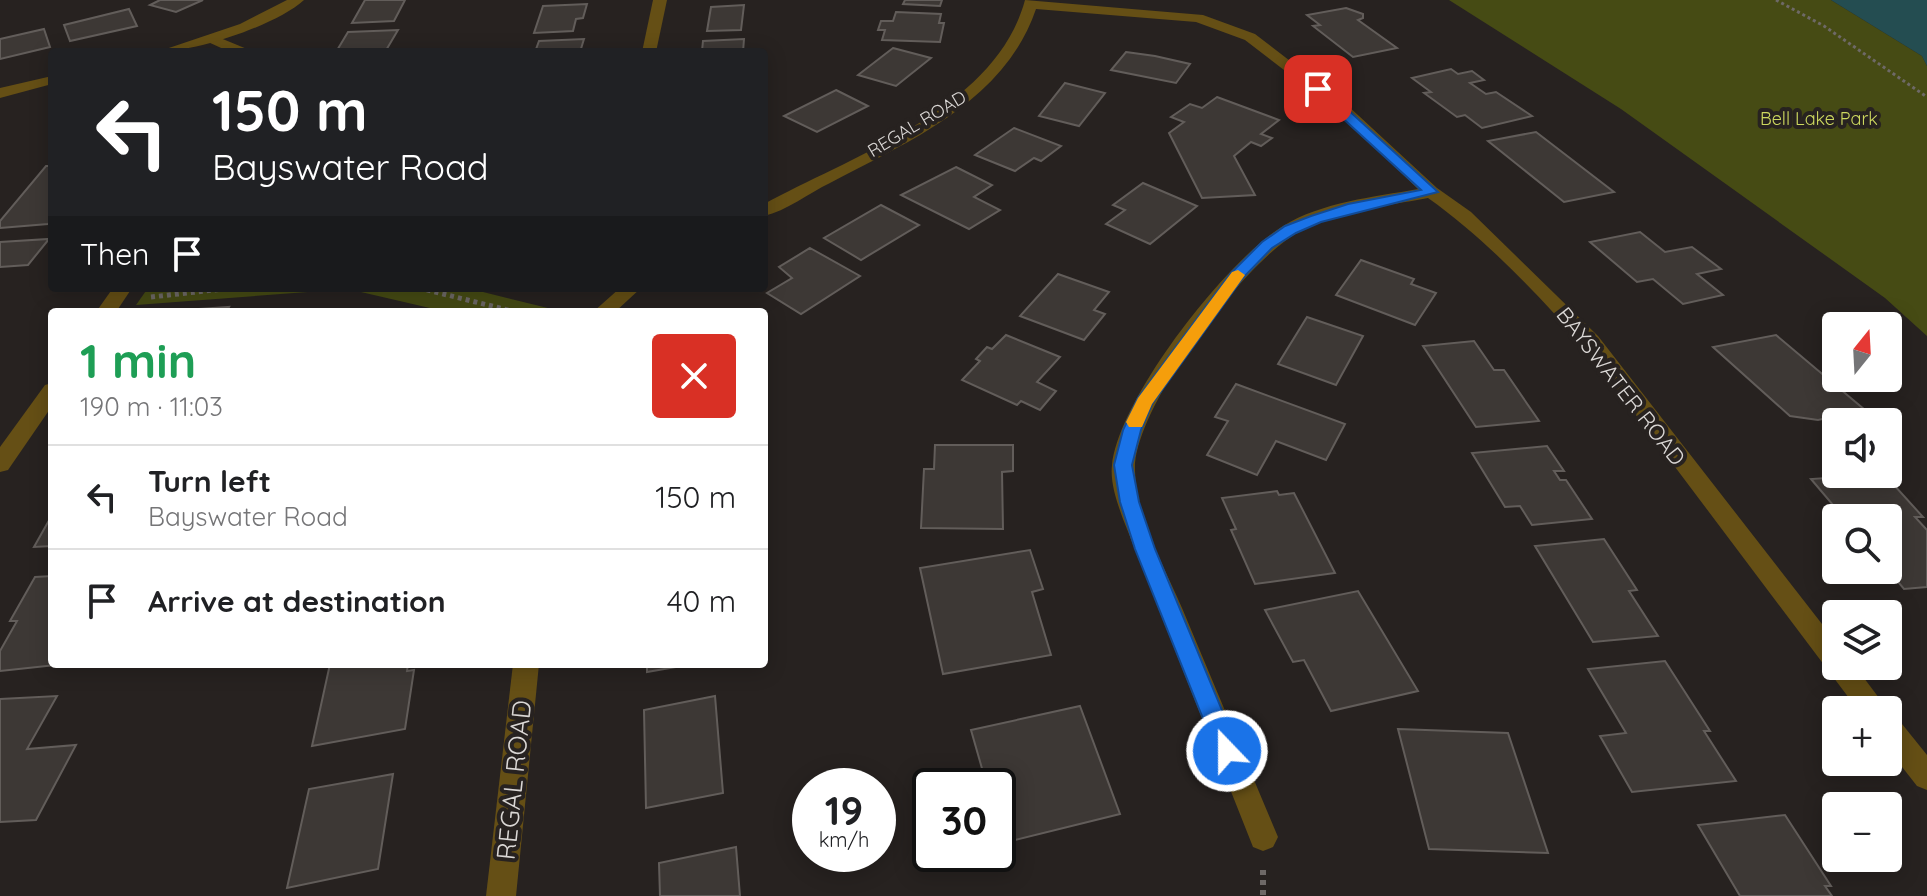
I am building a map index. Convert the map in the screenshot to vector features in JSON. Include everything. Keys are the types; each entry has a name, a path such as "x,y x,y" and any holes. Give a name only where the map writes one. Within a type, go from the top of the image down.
{"street":[{"path":"179,48 213,39 267,17 297,0"},
{"path":"650,48 660,0"},
{"name":"BAYSWATER ROAD","path":"1032,2 1198,18 1250,37 1341,107 1431,192 1465,216 1591,341 1822,643"},
{"name":"REGAL ROAD","path":"768,209 959,102 993,73 1010,49 1032,2"},
{"path":"213,39 233,48"},
{"path":"0,93 48,81"},
{"path":"1263,837 1145,549 1129,502 1123,465 1132,430 1144,402 1206,316 1237,276 1267,245 1291,229 1316,219 1348,209 1431,192"},
{"path":"608,308 627,292"},
{"path":"0,464 48,396"},
{"name":"REGAL ROAD","path":"501,896 526,668"},
{"name":"BAYSWATER ROAD","path":"1851,680 1863,696"},
{"path":"1902,746 1927,777"}],"path":[{"path":"1776,0 1824,26 1927,97"},
{"path":"114,300 193,292"},
{"path":"435,292 500,308"}],"green space":[{"name":"Bell Lake Park","path":"1449,0 1831,0 1922,56 1927,66 1927,336 1885,298 1621,109"},
{"path":"145,292 308,292 136,305"},
{"path":"361,292 483,292 548,308 430,308"}],"water":[{"path":"1831,0 1927,0 1927,66 1922,56"}],"building":[{"path":"160,0 203,0 176,12 150,5"},
{"path":"365,0 405,0 394,21 352,23"},
{"path":"905,0 942,0 940,6 903,4"},
{"path":"587,4 583,18 576,19 573,31 534,33 543,6"},
{"path":"744,5 741,30 707,31 711,7"},
{"path":"1346,8 1363,14 1363,18 1358,20 1397,48 1353,57 1313,26 1320,25 1307,15"},
{"path":"129,9 137,26 70,41 64,25"},
{"path":"896,12 941,14 939,23 944,23 940,42 882,40 885,30 878,30 881,21 893,21"},
{"path":"44,29 50,47 0,59 0,39"},
{"path":"398,30 387,48 338,48 348,32"},
{"path":"584,39 581,48 536,48 539,41"},
{"path":"744,39 743,48 702,48 703,41"},
{"path":"893,48 931,58 896,86 858,75"},
{"path":"1126,52 1190,64 1176,83 1111,70"},
{"path":"1451,69 1458,74 1472,71 1484,80 1470,83 1486,94 1496,92 1532,116 1482,128 1465,115 1457,117 1424,93 1431,92 1412,78"},
{"path":"1065,83 1105,93 1079,126 1039,116"},
{"path":"836,90 868,106 817,132 784,116"},
{"path":"1217,97 1279,120 1261,134 1272,138 1261,146 1251,142 1234,156 1255,195 1202,198 1169,133 1184,122 1171,117 1190,104 1202,108"},
{"path":"1014,128 1061,146 1041,161 1034,158 1015,171 975,155"},
{"path":"1536,132 1614,192 1564,202 1488,141"},
{"path":"48,166 48,224 0,228 0,221"},
{"path":"956,167 992,185 974,197 1000,210 969,229 901,195"},
{"path":"1143,183 1197,206 1150,244 1106,224 1125,210 1113,205"},
{"path":"881,205 919,225 861,260 824,238"},
{"path":"1640,232 1665,252 1692,247 1721,269 1697,274 1723,295 1683,304 1653,279 1637,282 1590,242"},
{"path":"48,239 28,265 0,267 0,242"},
{"path":"810,248 860,276 801,314 767,293 792,278 779,267"},
{"path":"1361,260 1414,279 1411,284 1436,293 1415,325 1336,295"},
{"path":"1058,274 1109,292 1094,310 1105,314 1084,340 1020,316"},
{"path":"1307,317 1363,336 1336,385 1278,364"},
{"path":"1006,335 1060,357 1037,382 1056,391 1040,410 1021,401 1017,405 962,380 980,361 976,359 987,347 992,349"},
{"path":"1776,335 1822,374 1822,392 1844,392 1863,408 1822,408 1822,419 1818,420 1790,416 1713,347"},
{"path":"1474,341 1494,370 1504,370 1539,421 1476,427 1423,346"},
{"path":"1236,384 1345,424 1326,460 1276,441 1257,475 1207,455 1228,421 1215,417"},
{"path":"935,445 1013,445 1013,471 1002,472 1003,529 921,528 924,469 934,469"},
{"path":"1547,446 1564,471 1554,471 1560,480 1566,480 1592,519 1532,525 1520,506 1505,507 1472,453"},
{"path":"1822,478 1822,488 1897,488 1923,517 1915,517 1927,530 1927,587 1904,589 1900,584 1902,504 1832,504 1811,479"},
{"path":"1277,491 1279,495 1294,493 1335,573 1255,584 1231,530 1236,529 1222,498"},
{"path":"48,522 48,546 34,547"},
{"path":"1604,539 1637,590 1629,591 1658,636 1593,642 1535,546"},
{"path":"1030,550 1043,589 1032,592 1051,655 943,674 920,568"},
{"path":"48,576 48,666 0,671 0,651 17,621 10,621 35,577"},
{"path":"1358,591 1418,691 1331,711 1304,660 1293,662 1265,610"},
{"path":"1665,661 1710,731 1704,731 1736,781 1632,792 1600,736 1626,733 1588,669"},
{"path":"329,668 414,670 405,729 312,746"},
{"path":"647,668 670,668 647,672"},
{"path":"57,696 27,749 76,745 36,820 0,822 0,699"},
{"path":"715,696 723,793 646,808 644,710"},
{"path":"1080,706 1120,814 1016,840 1016,768 982,768 971,730"},
{"path":"1398,729 1508,733 1548,853 1429,849"},
{"path":"393,774 378,869 287,888 309,789"},
{"path":"1785,815 1831,886 1825,886 1832,896 1740,896 1698,825"},
{"path":"736,847 740,896 660,896 659,863"}],"slow traffic":[{"path":"1135,422 1144,402 1238,275"}],"route":[{"path":"1227,751 1145,549 1129,502 1123,465 1132,430 1144,402 1237,276 1267,245 1291,229 1316,219 1348,209 1431,192 1318,89"}]}
